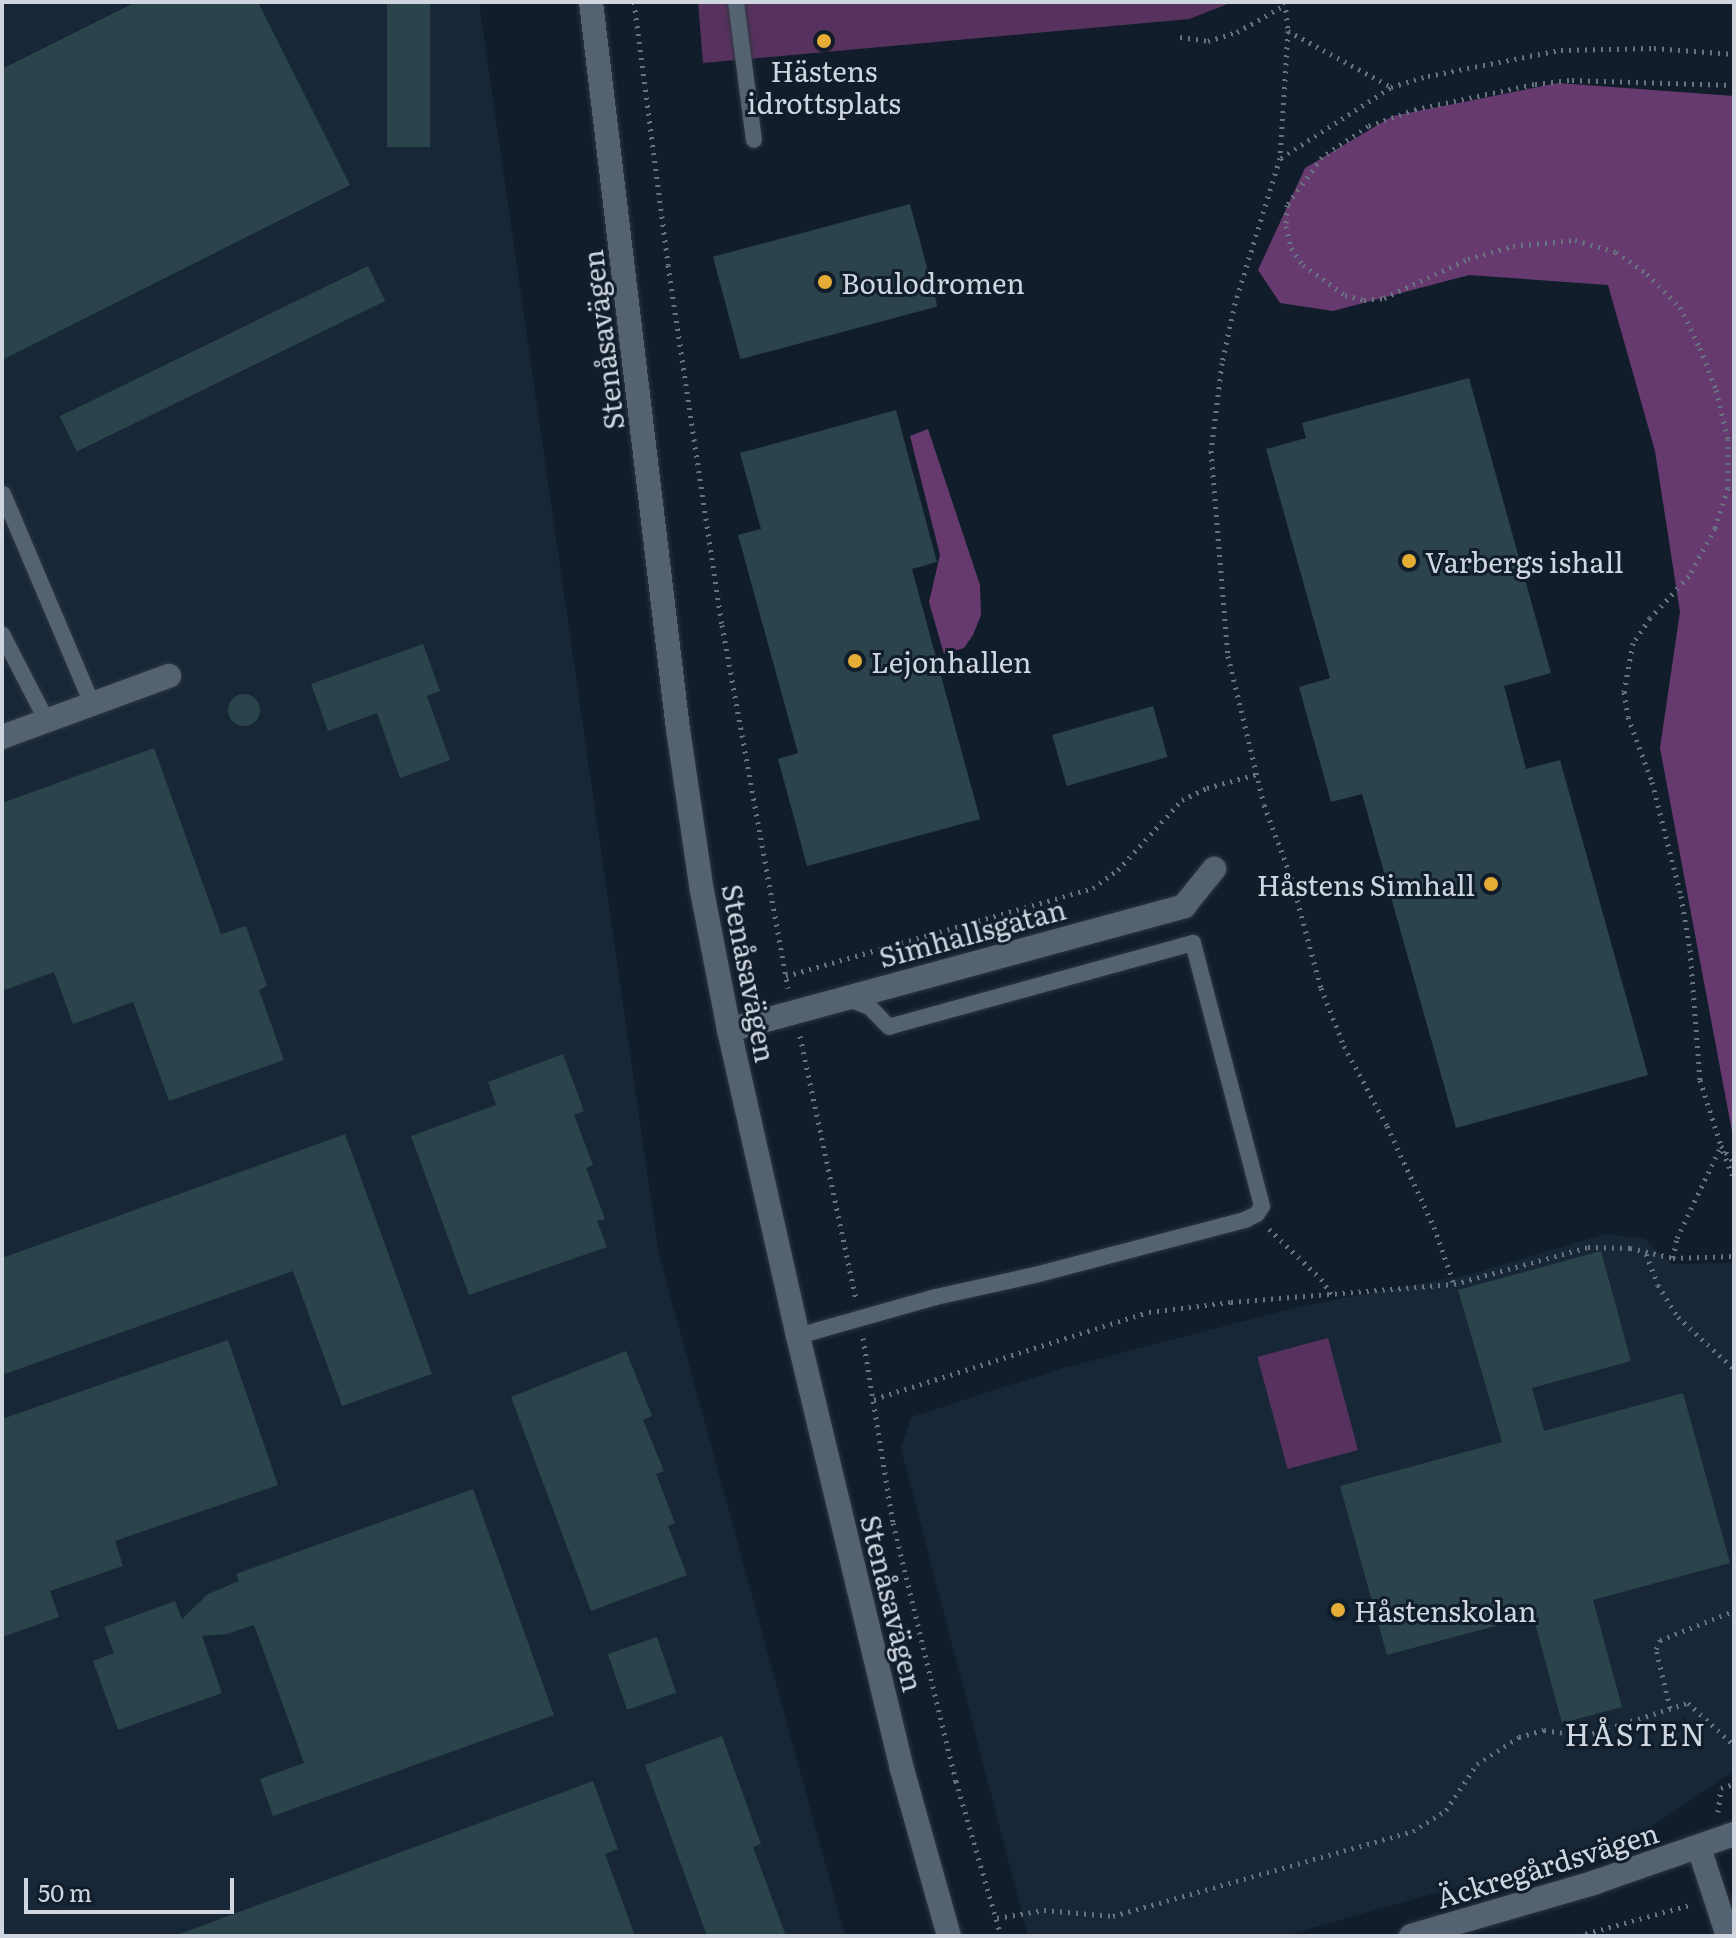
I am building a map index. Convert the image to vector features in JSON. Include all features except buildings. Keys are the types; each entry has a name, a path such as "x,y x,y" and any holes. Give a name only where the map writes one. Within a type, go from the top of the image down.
{"street":[{"name":"Stenåsavägen","path":"591,2 678,729 702,891 729,1030 798,1336 902,1769 949,1936"},
{"path":"2,737 169,676"},
{"name":"Simhallsgatan","path":"729,1030 1184,906 1214,869"},
{"name":"Äckregårdsvägen","path":"1411,1936 1593,1883 1734,1834"},
{"name":"Äckregårdsvägen","path":"1699,1848 1728,1936"}],"lane":[{"path":"736,2 754,140"},
{"path":"3,494 92,704"},
{"path":"2,634 47,721"},
{"path":"798,1336 1257,1214 1262,1206 1193,943 889,1027 870,1007 843,997"}],"path":[{"path":"634,2 668,265 722,625 792,1011 860,1319 896,1538 956,1781 1001,1936"},
{"path":"1180,37 1208,41 1237,32 1285,3 1288,31 1280,158 1235,303 1222,363 1211,451 1228,656 1257,774 1291,877 1321,988 1344,1046 1387,1126 1434,1227 1454,1284"},
{"path":"1288,31 1391,87"},
{"path":"1280,158 1391,87 1561,50 1654,48 1734,54"},
{"path":"1734,85 1569,80 1534,84 1416,109 1368,126 1322,157 1287,205 1286,226 1291,248 1303,265 1334,289 1364,300 1384,298 1468,259 1513,246 1575,240 1616,252 1647,274 1680,307 1700,348 1716,390 1728,439 1728,488 1715,528 1689,576 1650,618 1633,643 1624,692 1628,717 1652,782 1681,896 1690,950 1700,1080 1734,1180"},
{"path":"786,976 1093,888 1118,870 1182,800 1207,788 1257,774"},
{"path":"1721,1146 1734,1162"},
{"path":"1673,1258 1677,1238 1721,1146"},
{"path":"1257,1214 1272,1235 1321,1279 1331,1294"},
{"path":"874,1399 1149,1312 1454,1284 1588,1247 1630,1248 1673,1258 1734,1256"},
{"path":"1646,1254 1658,1285 1678,1317 1734,1369"},
{"path":"1670,1708 1656,1649 1660,1640 1734,1611"},
{"path":"997,1918 1044,1910 1113,1916 1413,1831 1446,1810 1477,1764 1519,1737 1544,1730 1585,1736 1688,1703 1734,1745"},
{"path":"1718,1812 1721,1788 1734,1784"},
{"path":"1578,1936 1716,1897"}],"shaded area":[{"path":"2,2 479,2 659,1255 845,1936 2,1936"},
{"name":"Hästens idrottsplats","path":"698,2 1233,2 1189,19 703,63"},
{"path":"1558,83 1734,96 1734,1142 1660,748 1680,612 1655,451 1608,285 1469,275 1333,311 1280,303 1258,270 1305,168 1393,116"},
{"path":"928,429 980,585 981,615 973,635 964,648 944,654 929,602 940,555 910,436"},
{"name":"Håstenskolan","path":"1605,1234 1645,1239 1671,1264 1734,1263 1734,1771 1636,1837 1283,1936 1028,1936 901,1448 911,1417 1063,1368 1306,1305 1472,1274"},
{"path":"1328,1338 1358,1450 1288,1469 1257,1357"}],"place":[{"name":"Hästens idrottsplats","path":"824,41"},
{"name":"Boulodromen","path":"825,282"},
{"name":"Varbergs ishall","path":"1409,561"},
{"name":"Lejonhallen","path":"855,661"},
{"name":"Håstens Simhall","path":"1491,884"},
{"name":"Håstenskolan","path":"1338,1610"}],"district":[{"name":"HÅSTEN","path":"1636,1733"}]}
